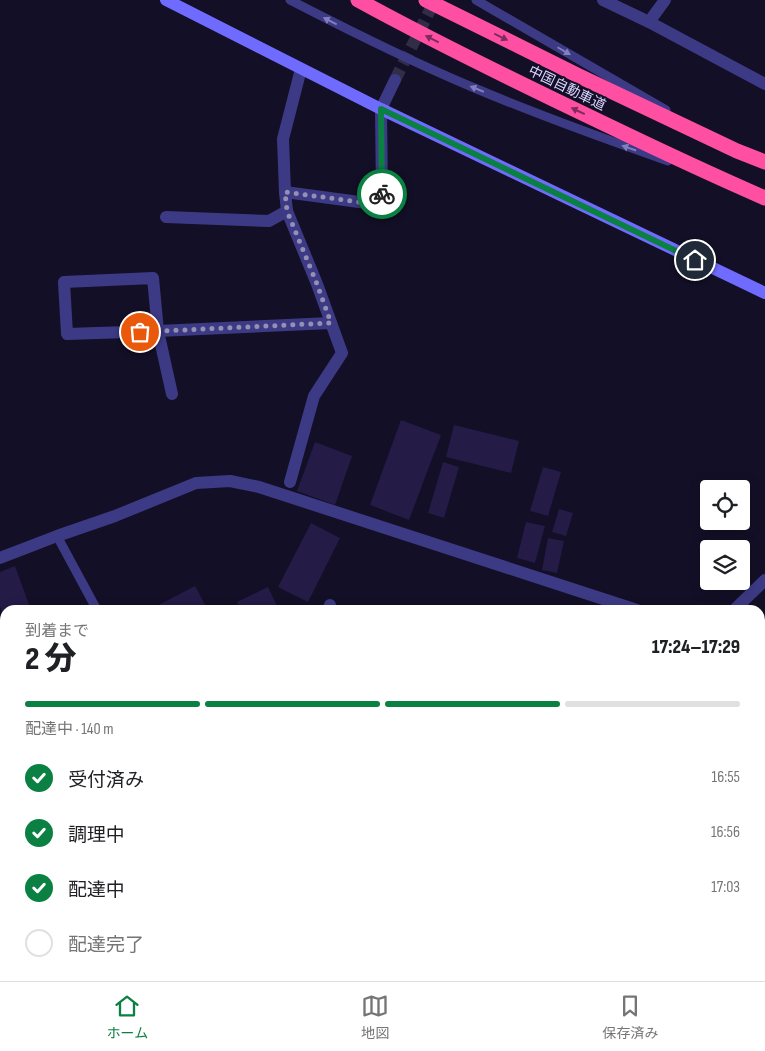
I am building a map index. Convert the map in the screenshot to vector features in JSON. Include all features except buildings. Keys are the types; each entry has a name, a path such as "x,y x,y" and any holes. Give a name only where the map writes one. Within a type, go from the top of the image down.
{"highway":[{"name":"中国自動車道","path":"358,0 542,94 765,198"},
{"name":"中国自動車道","path":"426,0 571,72 737,151 765,162"}],"street":[{"path":"166,0 381,109 765,294"},
{"path":"603,0 649,22 765,84"},
{"path":"649,22 665,0"},
{"path":"290,482 314,396 342,353 317,284 287,211 284,139 301,69"},
{"path":"285,192 374,204 382,196 381,109 396,80"},
{"path":"166,217 269,222 287,211"},
{"path":"172,394 158,331 153,278 64,282 67,334 158,331 331,323"},
{"path":"0,558 115,516 196,483 230,480 260,487 622,605"},
{"path":"739,605 765,580"}],"lane":[{"path":"290,0 366,39 472,87 591,134 725,181"},
{"path":"476,0 737,151"},
{"path":"57,536 94,605"}],"tunnel":[{"path":"395,80 435,0"}],"way so far":[{"path":"140,332 331,323 287,211 285,192 374,204 382,194"}],"route":[{"path":"382,194 381,109 695,260"}]}
